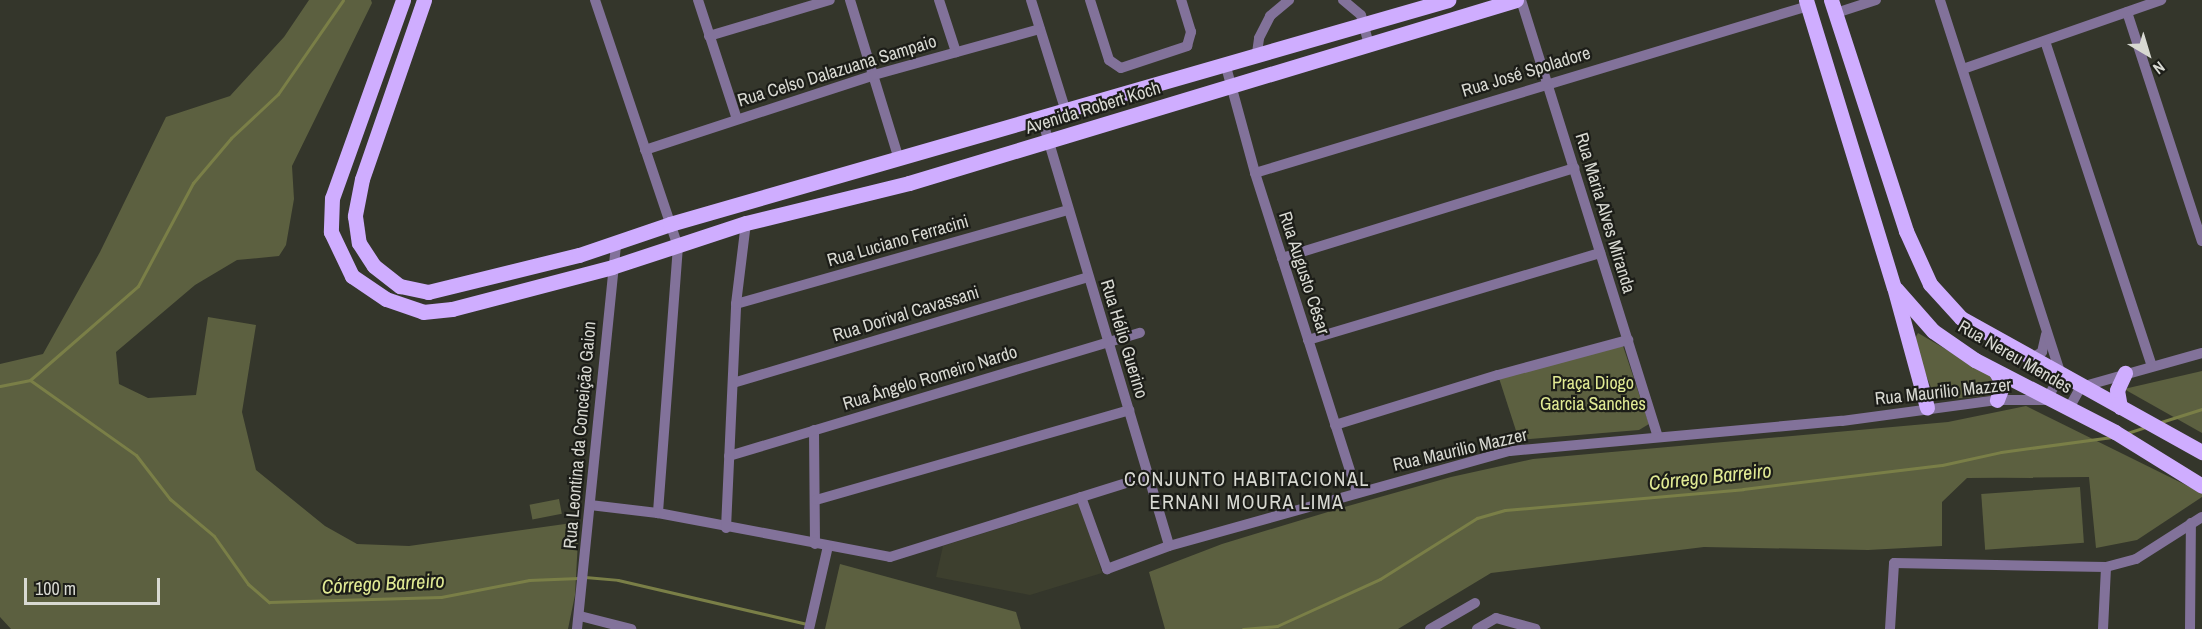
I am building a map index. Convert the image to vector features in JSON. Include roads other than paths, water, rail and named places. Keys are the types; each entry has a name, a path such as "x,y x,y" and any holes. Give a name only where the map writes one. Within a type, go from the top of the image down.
{"main road":[{"name":"Avenida Robert Koch","path":"403,0 332,198 334,243 352,276 386,299 423,312 453,309 612,267 746,223 909,183 1230,87 1489,4 1516,0"},
{"name":"Avenida Robert Koch","path":"424,0 362,179 354,216 359,243 374,266 400,286 428,292 616,243 670,224 1042,119 1364,22 1448,0"},
{"name":"Rua Nereu Mendes","path":"1807,3 1894,287 1933,332 2046,400 2115,432 2202,486"},
{"name":"Rua Nereu Mendes","path":"1833,7 1906,231 1930,284 1961,318 2197,450"},
{"path":"1824,58 1838,82 1851,78 1853,66"},
{"path":"1894,287 1927,408"},
{"path":"1996,372 2003,384 1997,400"},
{"path":"2120,407 2117,390 2125,373"}],"street":[{"path":"595,0 678,246 658,513"},
{"path":"698,0 737,119"},
{"path":"709,36 830,0"},
{"path":"850,0 899,159"},
{"path":"939,0 956,52"},
{"path":"1031,0 1066,112"},
{"path":"1090,0 1109,60 1121,68 1187,46 1191,32 1181,0"},
{"path":"1257,53 1259,38 1274,4 1289,0"},
{"path":"1343,0 1355,8 1364,22 1368,42"},
{"name":"Rua Maria Alves Miranda","path":"1521,0 1657,435"},
{"path":"1833,7 1876,0"},
{"path":"1940,0 2061,375 2046,400"},
{"path":"1963,69 2161,0"},
{"name":"Rua José Spoladore","path":"1255,172 1807,3"},
{"path":"2127,12 2202,241"},
{"name":"Rua Celso Dalazuana Sampaio","path":"645,150 874,75 1040,29"},
{"path":"2045,41 2152,366"},
{"name":"Rua Augusto César","path":"1225,63 1255,172 1357,493"},
{"name":"Rua Hélio Guerino","path":"1042,119 1169,546"},
{"path":"1282,258 1574,168"},
{"name":"Rua Luciano Ferracini","path":"736,304 1068,210"},
{"path":"726,528 736,304 746,223"},
{"name":"Rua Leontina da Conceição Gaion","path":"577,629 583,589 616,243"},
{"path":"1308,340 1600,253"},
{"name":"Rua Dorival Cavassani","path":"733,383 1088,277"},
{"path":"2031,359 2042,352 2046,328"},
{"name":"Rua Ângelo Romeiro Nardo","path":"729,456 1140,333"},
{"path":"1335,424 1628,340"},
{"path":"2068,410 2081,387 2202,353"},
{"name":"Rua Maurilio Mazzer","path":"1081,497 1107,569 1169,546 1510,451 1657,435 1842,421 1997,400 2046,400"},
{"path":"816,500 1129,410"},
{"path":"814,430 816,500 814,544"},
{"path":"590,505 658,513 726,528 891,557 1148,476"},
{"path":"1890,629 1894,563 2106,567 2136,559 2202,517"},
{"path":"2190,629 2191,524"},
{"path":"809,629 828,546"},
{"path":"2103,629 2106,567"},
{"path":"1430,629 1475,603"},
{"path":"580,616 631,629"},
{"path":"1477,629 1496,618 1536,629"}],"waterway":[{"path":"0,386 30,380 138,286 193,183 231,138 278,94 343,0"},
{"name":"Córrego Barreiro","path":"30,380 136,455 170,499 214,536 248,584 269,602 441,597 529,580 579,578"},
{"name":"Córrego Barreiro","path":"2161,422 2202,409"},
{"name":"Córrego Barreiro","path":"2127,433 2146,427"},
{"name":"Córrego Barreiro","path":"1243,629 1277,626 1380,579 1477,518 1505,510 1743,489 1942,465 2001,452 2112,437"},
{"name":"Córrego Barreiro","path":"585,577 618,580 807,624"}],"district":[{"name":"CONJUNTO HABITACIONAL ERNANI MOURA LIMA","path":"1247,490"}],"park label":[{"name":"Praça Diogo Garcia Sanches","path":"1593,394"}]}
